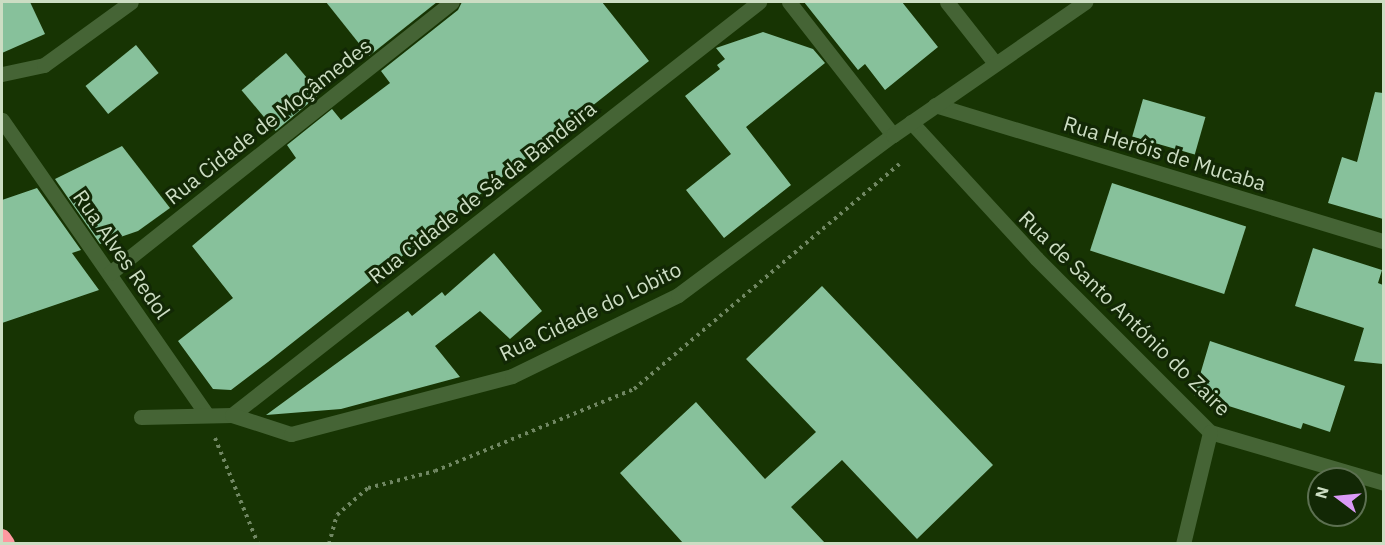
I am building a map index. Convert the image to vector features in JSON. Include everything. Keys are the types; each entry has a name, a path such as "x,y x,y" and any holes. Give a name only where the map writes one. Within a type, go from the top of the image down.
{"highway":[{"path":"2,538 6,543"}],"street":[{"path":"2,74 44,65 130,2"},
{"name":"Rua Cidade de Moçâmedes","path":"110,273 452,2"},
{"name":"Rua Cidade de Sá da Bandeira","path":"231,415 759,2"},
{"path":"789,2 893,135"},
{"path":"947,2 995,63"},
{"name":"Rua Cidade do Lobito","path":"141,417 231,415 291,434 512,376 678,295 911,122 1084,2"},
{"name":"Rua Heróis de Mucaba","path":"935,105 1383,241"},
{"name":"Rua Alves Redol","path":"2,120 206,414"},
{"name":"Rua de Santo António do Zaire","path":"911,122 1036,258 1210,432 1383,483"},
{"path":"1183,543 1210,432"}],"path":[{"path":"329,543 337,515 368,488 445,467 633,389 926,139"},
{"path":"206,414 258,543"}],"building":[{"path":"2,2 30,2 45,34 2,53"},
{"path":"326,2 437,2 369,56"},
{"path":"462,2 602,2 649,61 231,390 213,389 178,341 233,298 192,246 296,158 287,145 332,109 341,120 390,83 381,71 458,10"},
{"path":"804,2 902,2 938,47 885,90 865,64 858,70"},
{"path":"763,32 813,49 825,63 746,127 791,185 724,238 686,190 731,154 685,96 720,69 717,65 725,59 716,48"},
{"path":"136,45 159,73 108,114 85,86"},
{"path":"286,53 320,94 276,131 242,90"},
{"path":"1375,92 1383,93 1383,219 1328,203 1342,157 1357,162"},
{"path":"1143,99 1205,117 1195,154 1132,136"},
{"path":"122,146 170,208 138,231 100,244 55,179"},
{"path":"1112,183 1246,227 1224,294 1090,251"},
{"path":"37,188 81,250 72,253 99,290 2,323 2,200"},
{"path":"1313,248 1382,270 1378,283 1383,285 1383,364 1354,361 1364,328 1295,306"},
{"path":"494,253 542,311 510,339 480,311 435,346 460,377 341,409 266,415 408,311 412,316 442,292 445,296"},
{"path":"822,286 993,465 917,539 842,460 791,507 825,543 683,543 620,473 696,402 765,479 816,432 746,359"},
{"path":"1210,341 1345,386 1330,432 1303,423 1301,429 1194,395"}]}
